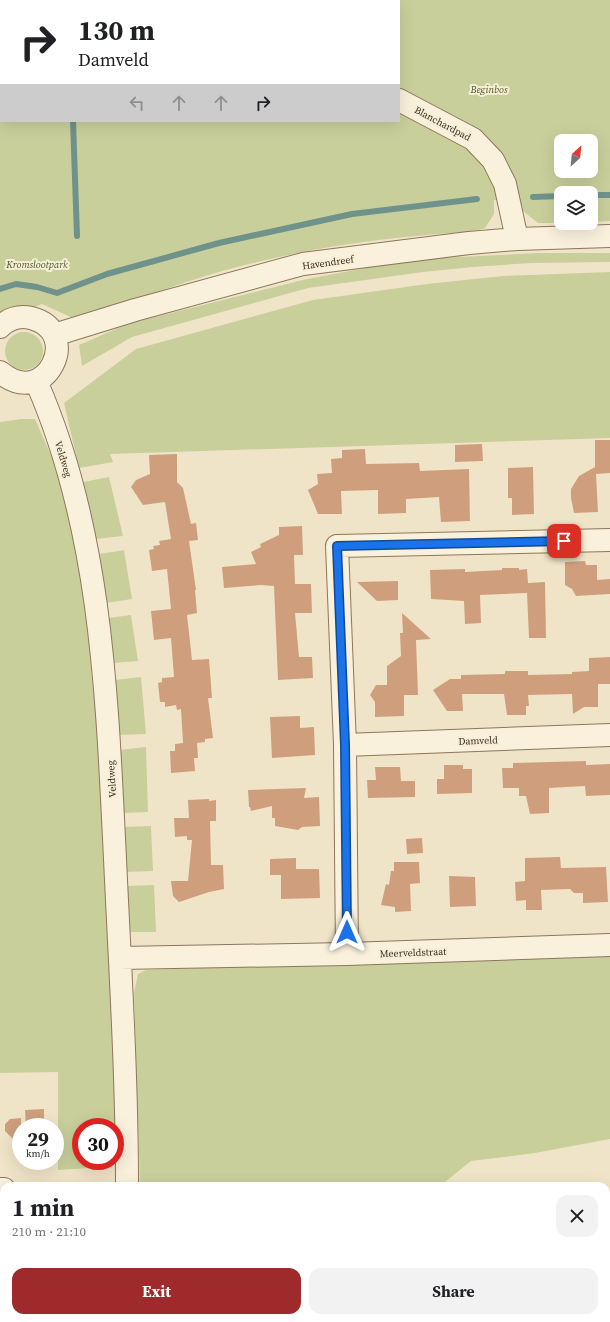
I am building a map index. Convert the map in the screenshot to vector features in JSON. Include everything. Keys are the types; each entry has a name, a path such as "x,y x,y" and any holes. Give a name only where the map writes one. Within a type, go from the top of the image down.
{"street":[{"name":"Blanchardpad","path":"400,101 473,139 492,160 505,184 517,239"},
{"name":"Havendreef","path":"54,335 134,310 303,264 517,239 610,236"},
{"path":"0,327 5,322 15,318 27,316 38,319 47,326 54,335 57,346 57,356 53,367 46,375 36,381 26,383 16,382 0,372"},
{"name":"Veldweg","path":"36,381 62,449 78,508 91,570 102,646 108,721 120,958 127,1182"},
{"path":"347,954 345,745 337,546 610,540"},
{"name":"Damveld","path":"345,745 610,735"},
{"name":"Meerveldstraat","path":"120,958 347,954 610,945"}],"green space":[{"name":"Beginbos","path":"400,0 610,0 610,221 598,222 598,186 554,186 554,223 538,223 523,211 518,199 494,200 494,214 485,228 471,232 379,240 286,255 226,270 75,319 42,304 0,321 0,122 400,122"},
{"path":"537,253 610,253 610,262 531,263 473,267 423,272 308,288 132,337 82,366 79,345 127,324 307,279 371,267 439,258"},
{"path":"610,272 610,438 110,454 113,462 79,468 64,403 136,349 313,300 427,284 503,276"},
{"path":"24,332 34,335 40,341 43,351 40,361 34,367 24,370 14,367 8,361 5,351 8,341 14,335"},
{"path":"35,419 57,469 71,518 86,595 92,680 100,742 118,1118 72,1118 72,1169 64,1170 64,1118 58,1118 58,1072 0,1073 0,422"},
{"path":"109,477 123,536 96,539 83,482"},
{"path":"124,550 132,599 106,603 100,554"},
{"path":"131,615 138,661 113,663 108,618"},
{"path":"141,677 146,734 119,735 115,680"},
{"path":"146,747 148,812 122,813 119,750"},
{"path":"151,826 153,871 126,872 124,827"},
{"path":"154,885 156,932 129,932 127,886"},
{"path":"610,952 610,1139 535,1153 471,1161 445,1182 140,1182 134,993 138,974 146,970"}],"building":[{"path":"595,440 610,440 610,473 596,474 598,512 574,513 571,489 579,476 595,467"},
{"path":"482,444 483,461 455,462 455,445"},
{"path":"365,449 366,464 419,463 420,471 469,469 470,521 441,522 439,497 406,499 406,513 378,514 378,490 341,491 342,514 318,514 308,490 318,484 317,474 332,473 331,459 342,458 342,450"},
{"path":"177,454 177,482 183,488 191,524 196,523 198,540 189,541 196,590 197,613 187,615 192,660 209,659 212,698 208,698 213,738 205,739 205,742 197,743 198,758 194,758 195,771 171,773 170,751 175,751 175,744 183,743 181,709 177,710 176,705 165,707 165,702 160,702 158,683 162,682 162,678 174,677 171,638 154,640 151,611 171,609 167,569 152,571 149,550 154,549 153,546 160,545 159,541 171,539 165,502 143,505 131,487 136,480 150,474 149,455"},
{"path":"533,467 534,514 512,515 512,498 508,498 508,468"},
{"path":"302,526 303,555 294,555 295,584 311,584 312,613 295,613 299,657 312,657 313,678 278,680 274,586 261,585 224,588 222,567 256,564 251,552 261,547 260,544 279,535 279,527"},
{"path":"585,561 586,565 597,565 597,580 610,579 610,594 576,596 572,589 565,585 565,562"},
{"path":"502,568 519,568 519,570 527,569 528,583 545,582 546,638 529,638 527,593 480,595 481,623 465,624 464,601 431,599 430,570 465,569 465,572 502,570"},
{"path":"398,581 398,600 377,601 357,582"},
{"path":"402,613 431,639 416,640 418,695 404,695 404,716 375,717 375,702 370,695 376,685 387,685 387,666 401,656 400,633 403,633"},
{"path":"610,657 610,684 598,684 598,707 584,707 573,714 572,694 528,695 529,706 526,706 526,715 507,715 504,694 462,694 463,711 447,711 433,690 450,679 461,679 461,675 505,674 505,671 528,671 528,675 572,674 572,672 589,671 589,658"},
{"path":"300,716 300,728 314,727 315,755 272,758 270,717"},
{"path":"586,761 586,765 610,764 610,795 586,796 585,786 549,788 549,813 530,814 526,796 519,796 519,788 503,788 502,768 513,768 513,763"},
{"path":"444,765 463,765 463,769 472,769 472,793 437,794 437,779 444,779"},
{"path":"375,767 400,767 401,781 415,781 415,797 368,798 367,780 376,780"},
{"path":"306,788 304,798 319,797 320,826 302,827 298,830 275,826 275,818 272,818 272,806 251,811 249,807 248,790"},
{"path":"209,799 209,801 216,800 216,821 210,821 211,865 223,865 224,889 209,892 179,902 173,896 171,881 188,881 192,840 187,840 187,836 175,837 174,818 189,818 188,800"},
{"path":"422,838 423,853 407,854 406,839"},
{"path":"560,857 561,868 606,867 608,902 583,903 583,893 574,893 570,889 541,890 542,910 526,910 526,900 516,901 515,882 525,881 525,858"},
{"path":"296,858 296,869 319,869 320,898 281,899 281,875 270,875 270,859"},
{"path":"394,862 419,862 420,883 410,884 411,911 395,912 395,907 381,905 386,884 389,885 391,871 394,871"},
{"path":"449,876 475,877 476,906 450,907"},
{"path":"44,1109 44,1118 25,1118 25,1110"},
{"path":"12,1119 12,1138 5,1131 5,1124"}],"waterway":[{"path":"73,122 77,236"},
{"path":"598,195 610,195"},
{"path":"533,197 554,196"},
{"path":"0,289 16,284 37,287 57,293 107,274 219,243 352,214 477,199"}],"route":[{"path":"347,932 345,745 337,546 564,541"}],"park label":[{"name":"Kromslootpark","path":"37,264"}]}
